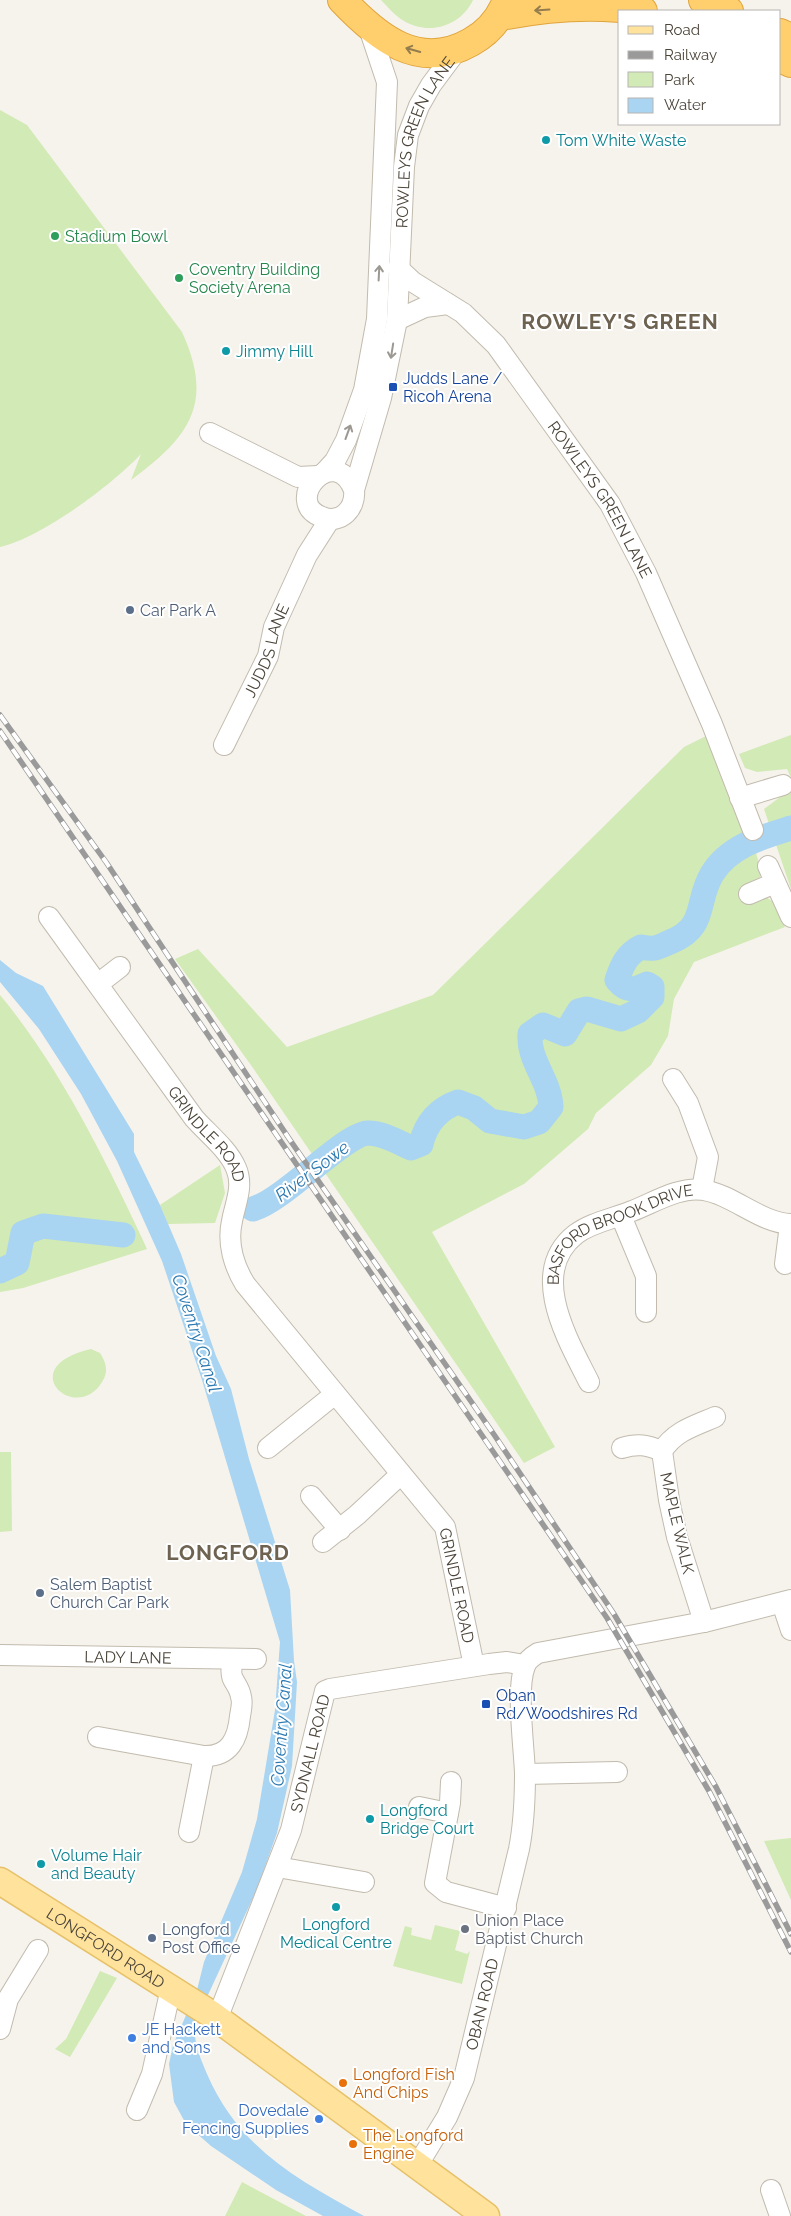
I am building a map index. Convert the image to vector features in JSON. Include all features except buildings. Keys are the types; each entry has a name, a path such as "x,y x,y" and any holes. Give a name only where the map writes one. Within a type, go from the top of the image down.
{"highway":[{"path":"342,0 369,28 389,41 411,50 429,54 457,50 490,29 504,8 529,11 611,6 637,10"},
{"path":"703,0 727,10"}],"main road":[{"name":"LONGFORD ROAD","path":"0,1881 175,1990 486,2216"}],"street":[{"name":"ROWLEYS GREEN LANE","path":"320,474 335,461 346,440 364,390 377,319 387,82 369,28"},
{"name":"ROWLEYS GREEN LANE","path":"354,490 381,398 397,320 398,268 404,168 408,135 419,106 431,84 457,50"},
{"name":"ROWLEYS GREEN LANE","path":"398,268 413,282 477,325 496,346 610,504 646,573 712,724 753,830"},
{"path":"397,320 426,307 448,304"},
{"path":"210,433 298,477 339,473 351,483 354,490 354,498 348,511 343,516 330,519 323,518 293,486 262,469 255,457"},
{"path":"309,505 308,488 320,474"},
{"name":"JUDDS LANE","path":"307,555 309,505"},
{"name":"JUDDS LANE","path":"224,746 268,656 274,627 307,555 330,519"},
{"path":"740,798 783,785"},
{"path":"749,894 771,875 791,917"},
{"name":"GRINDLE ROAD","path":"49,917 194,1118 236,1166 239,1182 231,1224 231,1248 236,1270 448,1533 474,1666"},
{"path":"98,984 120,967"},
{"path":"673,1079 688,1103 708,1157 702,1190"},
{"name":"BASFORD BROOK DRIVE","path":"589,1382 568,1340 556,1308 553,1290 554,1267 565,1244 575,1234 587,1226 621,1216 680,1192 702,1190 778,1222 790,1224"},
{"path":"621,1216 646,1276 646,1312"},
{"path":"785,1264 790,1224"},
{"path":"268,1448 335,1394"},
{"name":"MAPLE WALK","path":"662,1451 681,1430 715,1418"},
{"name":"MAPLE WALK","path":"622,1448 635,1444 648,1445 662,1451"},
{"name":"MAPLE WALK","path":"662,1451 669,1500 677,1537 704,1622"},
{"path":"323,1542 340,1530 401,1474"},
{"path":"311,1496 340,1530"},
{"path":"525,1665 538,1653 704,1622 786,1602 791,1630"},
{"name":"LADY LANE","path":"0,1655 256,1659"},
{"path":"98,1737 204,1756 213,1756 225,1751 234,1742 238,1732 242,1698 238,1686 232,1678 232,1660"},
{"name":"SYDNALL ROAD","path":"214,2017 291,1830 325,1691 474,1666 507,1662 525,1665"},
{"name":"OBAN ROAD","path":"417,2166 446,2117 464,2078 506,1908 523,1830 525,1774 522,1727 522,1676 525,1665"},
{"path":"188,1832 204,1756"},
{"path":"525,1774 617,1772"},
{"path":"451,1782 448,1813 435,1875 437,1886 446,1892 506,1908"},
{"path":"419,1807 448,1813"},
{"path":"276,1867 364,1882"},
{"path":"0,2029 8,1999 38,1950"},
{"path":"137,2110 152,2074 175,1990"},
{"path":"771,2190 780,2216"}],"green space":[{"path":"381,0 473,0 468,9 452,22 434,28 424,28 404,21"},
{"name":"Stadium Bowl","path":"0,110 27,125 182,332 192,357 196,379 196,399 191,417 181,433 168,449 131,480 141,454 128,467 75,509 35,533 17,542 0,547"},
{"path":"708,735 755,849 761,871 760,878 755,882 759,896 770,899 776,907 785,927 694,962 674,999 668,1036 651,1065 596,1113 588,1129 524,1184 432,1232 555,1447 524,1463 253,1068 175,959 198,949 287,1047 433,995 684,747"},
{"path":"791,735 791,778 787,769 757,772 745,768 739,754"},
{"path":"791,789 791,889 764,809"},
{"path":"0,995 43,1053 62,1084 116,1183 147,1249 23,1288 0,1292"},
{"path":"220,1165 225,1193 215,1223 168,1224 160,1205"},
{"path":"91,1349 100,1353 104,1360 106,1371 102,1382 91,1394 78,1398 66,1395 57,1388 53,1379 56,1368 68,1357"},
{"path":"0,1452 11,1452 12,1531 0,1532"},
{"path":"791,1838 791,1900 764,1841"},
{"path":"435,1925 460,1931 455,1950 467,1954 470,1951 462,1984 393,1966 405,1926 412,1928 411,1935 431,1940"},
{"path":"100,1971 117,1978 70,2057 55,2049 66,2039"},
{"path":"242,2182 306,2216 225,2216"}],"water":[{"name":"Coventry Canal","path":"0,960 16,973 43,986 134,1134 134,1152 181,1254 216,1356 231,1389 249,1459 290,1590 297,1682 292,1766 277,1833 257,1889 195,2023 195,2037 198,2049 207,2074 220,2100 235,2122 253,2142 272,2159 315,2189 364,2216 323,2216 276,2190 211,2146 186,2124 174,2102 169,2064 173,2045 197,1990 204,1962 242,1872 257,1819 275,1710 280,1642 202,1380 162,1261 117,1161 81,1094 39,1029 0,982"}],"waterway":[{"name":"River Sowe","path":"253,1209 282,1193 330,1155 358,1136 368,1133 379,1134 411,1148 421,1144 423,1136 434,1118 444,1109 458,1102 474,1108 490,1121 524,1127 539,1122 551,1107 550,1097 532,1053 530,1034 543,1025 565,1034 579,1011 587,1009 621,1019 638,1011 652,997 652,987 647,984 631,989 624,987 617,980 623,965 629,957 641,947 658,947 682,936 690,929 696,921 707,884 712,874 727,856 747,844 791,828"},
{"name":"River Sowe","path":"0,1271 17,1263 23,1233 43,1226 123,1235"}],"railway":[{"path":"0,715 106,862 290,1140 495,1436 614,1614 716,1787 791,1934"},
{"path":"0,731 607,1618 709,1791 791,1952"}],"place":[{"name":"Tom White Waste","path":"546,140"},
{"name":"Stadium Bowl","path":"55,236"},
{"name":"Coventry Building Society Arena","path":"179,278"},
{"name":"Jimmy Hill","path":"226,351"},
{"name":"Judds Lane / Ricoh Arena","path":"393,387"},
{"name":"Car Park A","path":"130,610"},
{"name":"Salem Baptist Church Car Park","path":"40,1593"},
{"name":"Oban Rd/Woodshires Rd","path":"486,1704"},
{"name":"Longford Bridge Court","path":"370,1819"},
{"name":"Volume Hair and Beauty","path":"41,1864"},
{"name":"Longford Medical Centre","path":"336,1907"},
{"name":"Union Place Baptist Church","path":"465,1929"},
{"name":"Longford Post Office","path":"152,1938"},
{"name":"JE Hackett and Sons","path":"132,2038"},
{"name":"Longford Fish And Chips","path":"343,2083"},
{"name":"Dovedale Fencing Supplies","path":"319,2119"},
{"name":"The Longford Engine","path":"353,2144"}],"district":[{"name":"ROWLEY'S GREEN","path":"620,321"},
{"name":"LONGFORD","path":"228,1552"}]}
